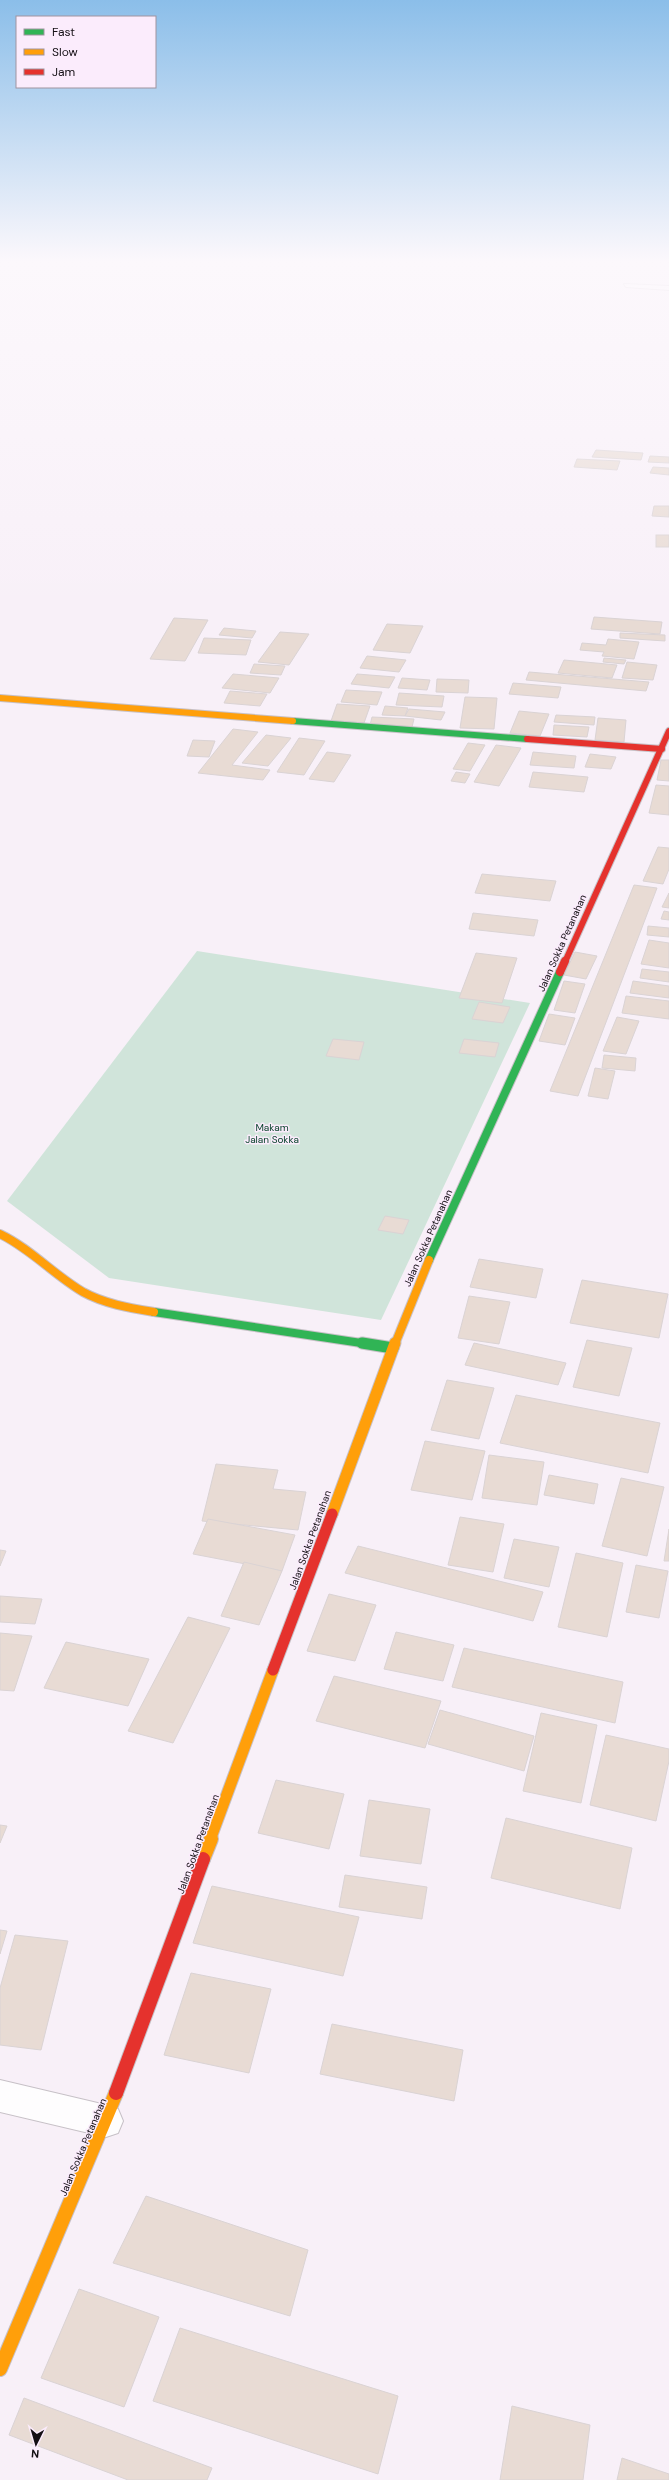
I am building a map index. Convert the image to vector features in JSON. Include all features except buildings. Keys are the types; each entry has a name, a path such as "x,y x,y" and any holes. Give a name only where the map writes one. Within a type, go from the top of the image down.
{"street":[{"path":"0,698 666,749"},
{"name":"Jalan Sokka Petanahan","path":"0,2369 106,2121 393,1348 423,1274 666,749 669,731"},
{"path":"0,1234 14,1240 84,1292 128,1308 393,1348"},
{"path":"0,2096 106,2121"}],"green space":[{"name":"Makam Jalan Sokka","path":"197,951 530,1003 381,1320 109,1278 7,1201"}],"traffic: fast":[{"path":"293,721 527,739"},
{"path":"429,1260 560,972"},
{"path":"154,1312 393,1348"}],"traffic: slow":[{"path":"0,698 293,721"},
{"path":"0,1234 22,1246 62,1278 83,1292 100,1300 154,1312"},
{"path":"332,1514 393,1348 429,1260"},
{"path":"203,1859 273,1670"},
{"path":"0,2369 116,2093"}],"traffic: jam":[{"path":"560,972 669,731"},
{"path":"527,739 662,749"},
{"path":"273,1670 332,1514"},
{"path":"116,2093 203,1859"}]}
